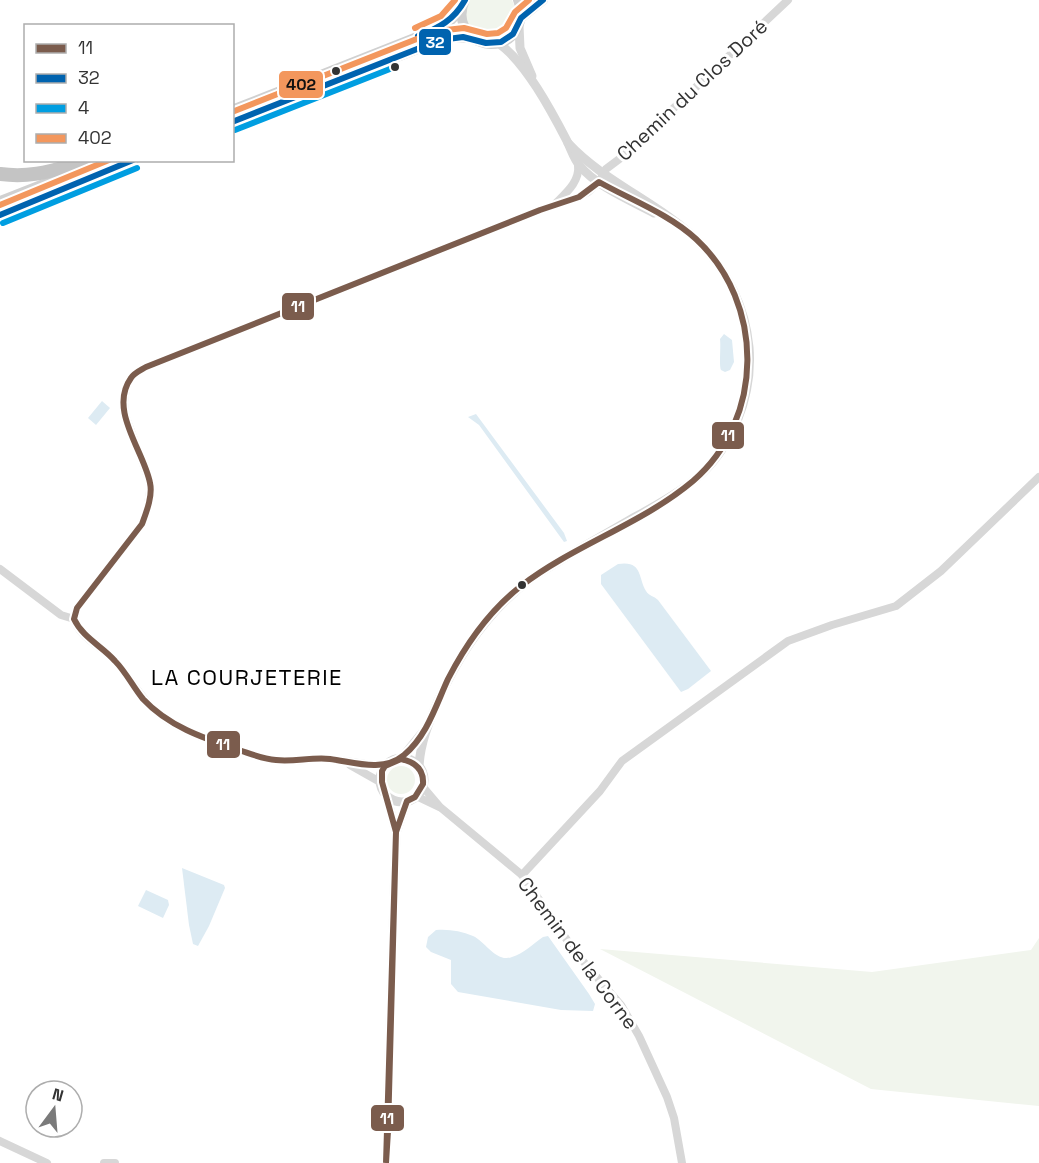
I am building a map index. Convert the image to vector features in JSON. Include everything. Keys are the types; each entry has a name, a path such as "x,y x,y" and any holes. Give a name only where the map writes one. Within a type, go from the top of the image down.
{"highway":[{"path":"0,174 27,176 44,174 85,162"}],"main road":[{"path":"518,0 520,22"},
{"path":"234,121 440,40 463,37 486,44 498,43 511,37 520,22 543,0"},
{"path":"463,5 463,25 476,40"},
{"path":"234,109 435,30 450,21 463,5"},
{"path":"0,201 100,162"},
{"path":"0,215 130,162"}],"street":[{"name":"Chemin du Clos Doré","path":"599,182 604,172 788,0"},
{"path":"520,22 520,48 534,84 578,165 579,173 572,187 555,205"},
{"path":"498,43 534,84"},
{"path":"568,143 582,158 664,213 683,230"},
{"path":"578,165 599,182 697,240 721,269 737,298 744,320 749,372 741,410 731,434 715,458 694,481 547,568 522,585 501,605 482,625 461,654 428,723 415,744 400,759 384,766 318,758 290,761 269,759 190,733 172,724 145,702 120,665 79,629 74,619 77,608 142,524 147,511 151,485 125,415 126,388 132,376 146,367 579,197 599,182"},
{"path":"522,875 600,791 622,761 788,641 896,606 941,571 1039,477"},
{"path":"0,569 61,615 74,619"},
{"path":"419,767 420,753 428,723"},
{"path":"396,832 412,799 423,787 423,773 419,767 414,762 400,759"},
{"path":"346,762 380,782"},
{"path":"384,766 380,782 396,832 386,1163"},
{"name":"Chemin de la Corne","path":"423,787 440,807 522,875 576,953 621,1005 657,1073 674,1118 682,1163"},
{"path":"386,795 400,802 412,799"},
{"name":"Chemin de la Corne","path":"412,799 440,807"},
{"path":"0,1141 47,1163"},
{"path":"104,1163 115,1163"}],"shaded area":[{"path":"470,0 512,0 516,17 512,28 502,35 491,38 479,35 470,28 466,16"},
{"path":"724,334 732,340 734,362 730,370 725,372 721,370 720,364 720,339"},
{"path":"102,401 110,408 96,425 88,418"},
{"path":"476,414 564,533 567,541 564,542 479,425 468,417"},
{"path":"626,563 636,567 646,591 658,600 711,671 688,689 681,692 601,584 601,575 618,564"},
{"path":"401,766 411,770 415,780 411,790 401,794 391,790 387,780 391,770"},
{"path":"182,868 224,885 225,888 198,946 193,944 189,925"},
{"path":"146,890 168,900 169,905 163,918 138,906"},
{"path":"436,930 455,931 473,936 496,955 506,958 520,953 548,936 595,1004 593,1011 561,1010 458,992 451,984 451,960 431,952 426,947 428,937"},
{"path":"1039,938 1039,1106 871,1089 600,949 872,972 1031,950"}],"transit line":[{"name":"402","path":"415,28 441,16 455,0"},
{"name":"32","path":"418,36 445,22 456,13 465,0"},
{"name":"402","path":"234,111 437,31 464,28 487,34 498,33 506,28 515,12 529,0"},
{"name":"32","path":"234,121 440,40 463,37 486,43 501,42 513,34 521,18 543,0"},
{"name":"4","path":"235,130 395,67"},
{"name":"402","path":"0,205 104,162"},
{"name":"32","path":"0,215 128,162"},
{"name":"4","path":"3,223 137,168"},
{"name":"11","path":"599,182 674,222 696,239 719,265 735,295 744,327 747,361 744,394 734,426 717,455 693,481 673,496 652,510 563,558 509,596 479,629 463,653 419,739 404,755 387,764 368,765 330,759 266,758 224,745 163,717 143,699 119,665 82,631 74,619 77,608 142,524 149,504 151,493 147,471 125,417 123,403 125,390 132,376 146,367 540,210 579,197 599,182"},
{"name":"11","path":"401,759 418,767 422,774 423,784 415,797 407,801 396,832 382,782 382,771 385,766 401,759"},
{"name":"11","path":"396,832 388,1131 386,1163 396,832"}],"district":[{"name":"LA COURJETERIE","path":"247,677"}]}
